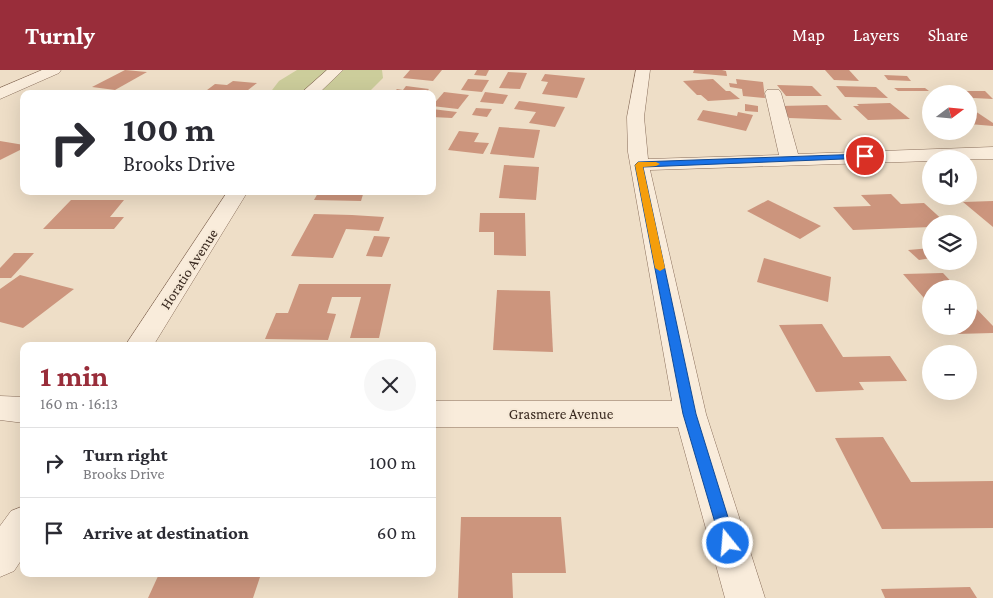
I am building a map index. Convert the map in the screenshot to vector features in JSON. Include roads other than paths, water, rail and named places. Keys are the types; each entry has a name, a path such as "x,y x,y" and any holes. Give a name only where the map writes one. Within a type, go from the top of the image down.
{"street":[{"path":"0,94 54,70"},
{"path":"313,90 336,70"},
{"path":"643,70 634,114 634,136 638,165 690,414 745,598"},
{"path":"773,93 790,159"},
{"path":"638,165 993,153"},
{"name":"Horatio Avenue","path":"142,342 235,195"},
{"path":"0,408 20,410"},
{"name":"Grasmere Avenue","path":"436,414 690,414"},
{"path":"0,558 20,528"}]}
